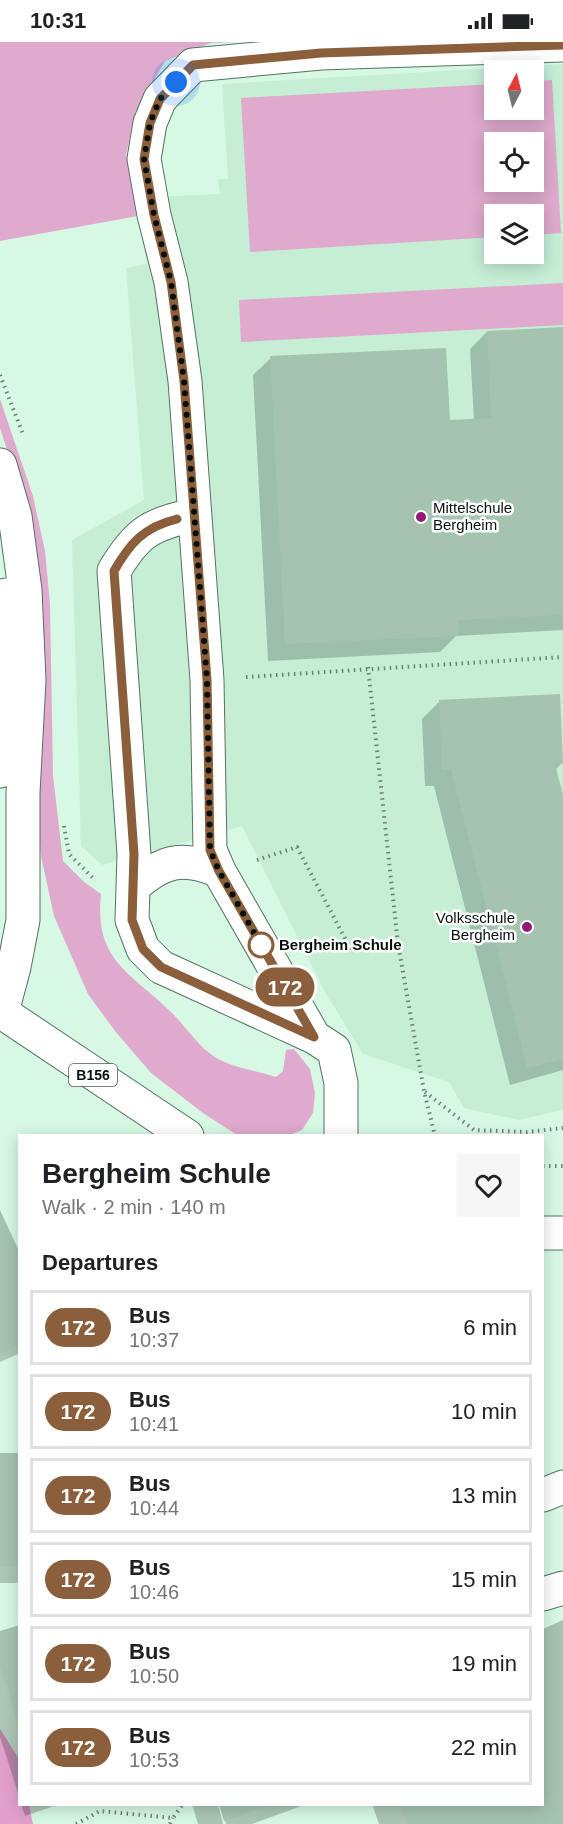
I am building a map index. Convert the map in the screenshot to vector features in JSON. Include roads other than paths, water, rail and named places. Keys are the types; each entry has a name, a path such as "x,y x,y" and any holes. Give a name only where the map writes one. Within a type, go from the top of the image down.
{"street":[{"path":"314,1037 219,871 210,850 207,680 184,381 171,282 154,215 144,159 150,123 160,99 193,65 321,53 563,45"},
{"path":"0,465 15,516 25,590 29,680 23,793 23,920 14,967 1,1012"},
{"path":"193,515 160,523 131,543 114,571 134,854 132,920 143,949 161,967 314,1037 334,1050 341,1083 341,1134"},
{"path":"0,558 6,596 0,771"},
{"path":"133,887 152,870 171,862 199,862 219,871"},
{"name":"B156","path":"1,1012 184,1134"},
{"path":"544,1233 563,1233"},
{"path":"544,1495 563,1487"},
{"path":"544,1594 563,1587"}],"place":[{"name":"Mittelschule Bergheim","path":"421,517"},
{"name":"Volksschule Bergheim","path":"527,927"},
{"name":"Bergheim Schule","path":"261,945"}]}
